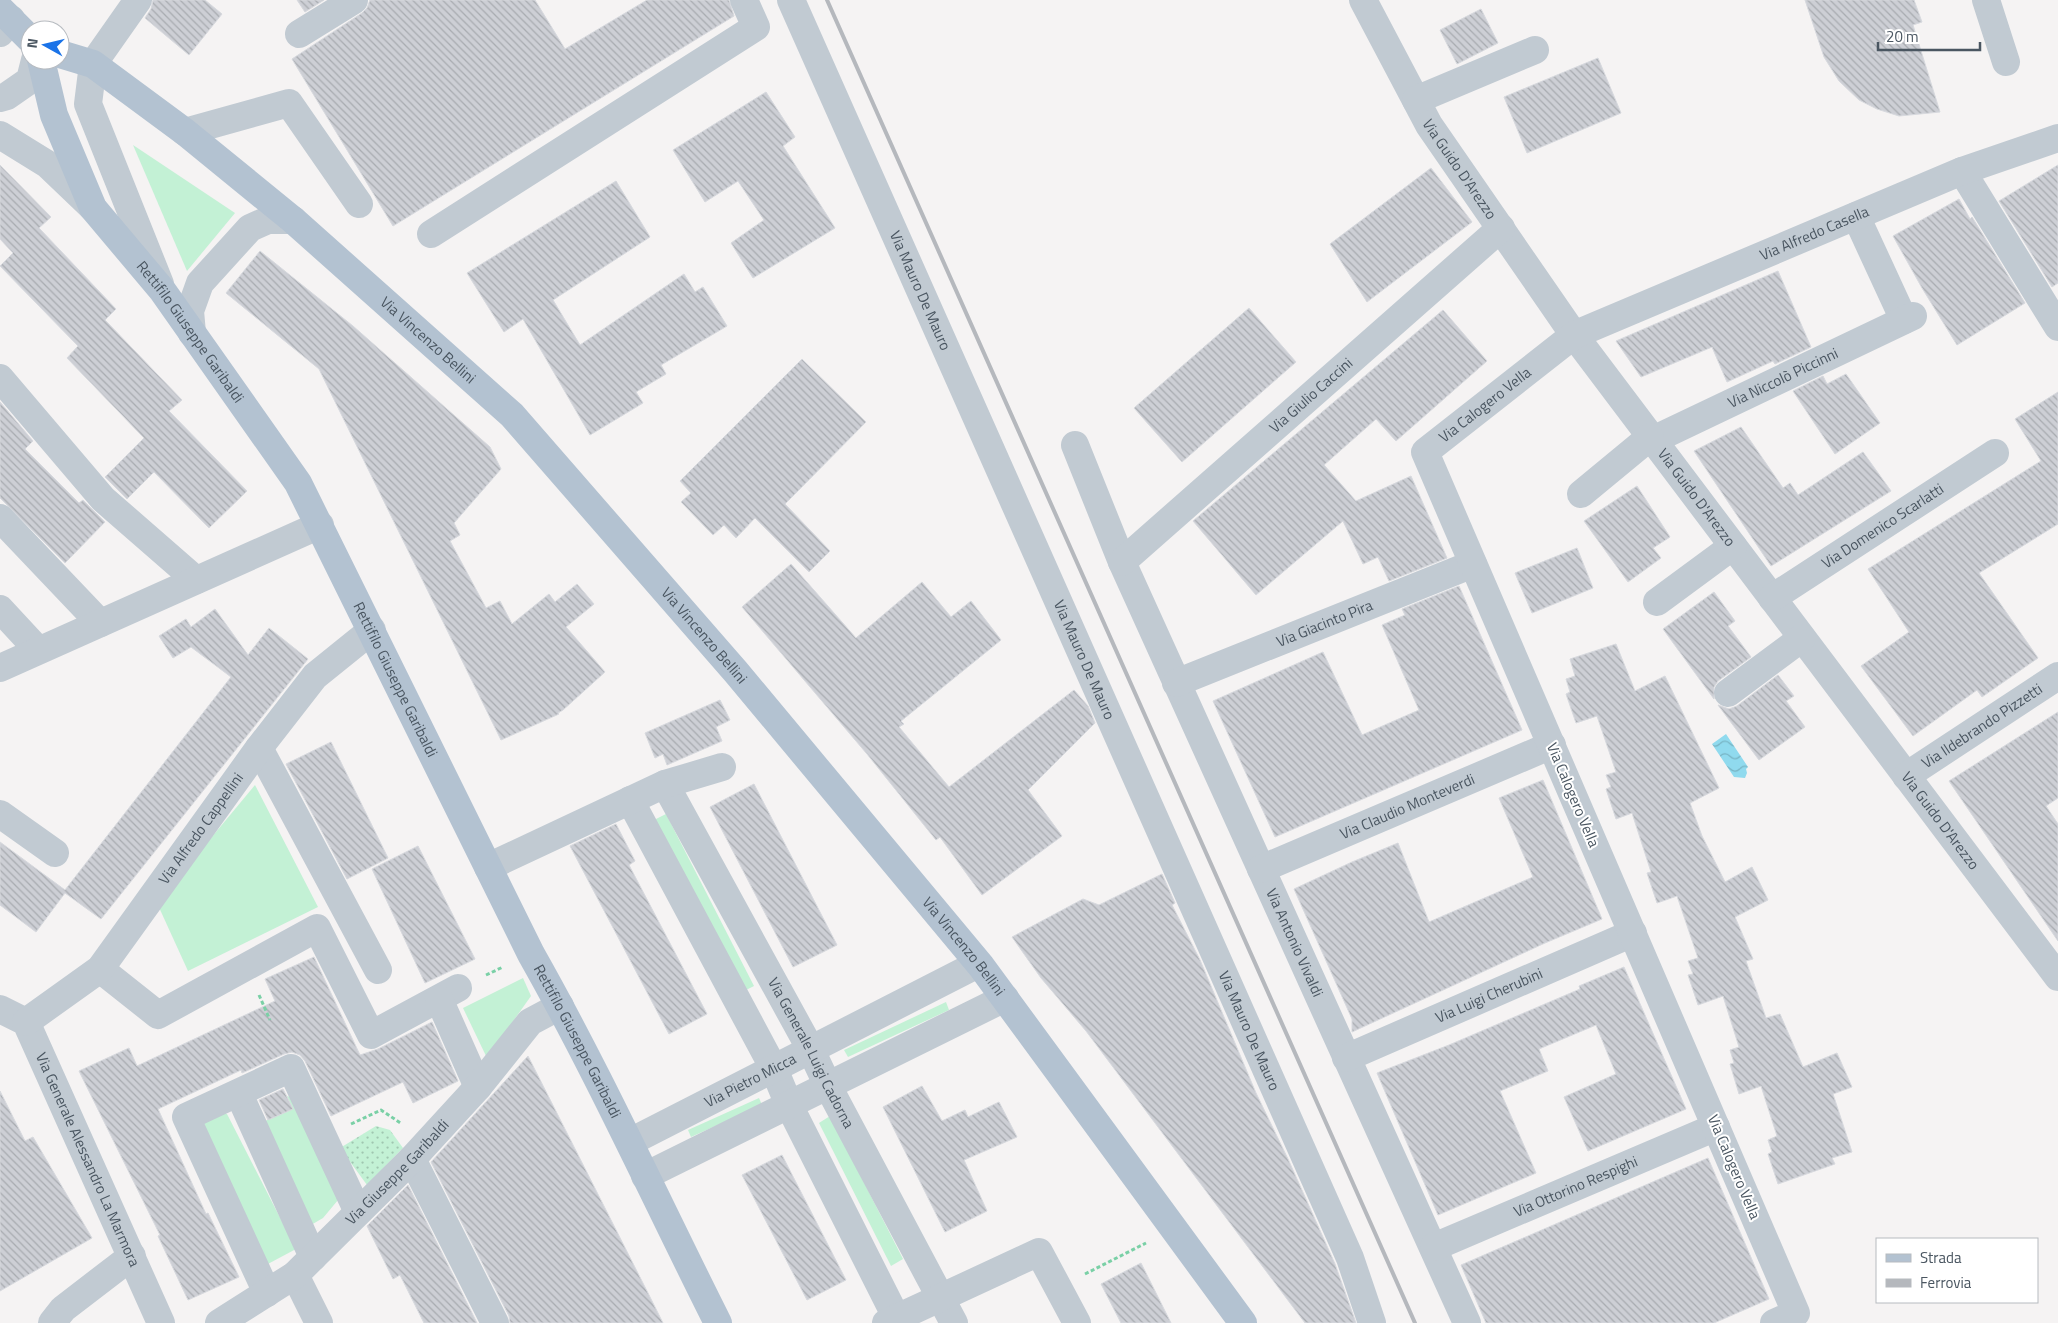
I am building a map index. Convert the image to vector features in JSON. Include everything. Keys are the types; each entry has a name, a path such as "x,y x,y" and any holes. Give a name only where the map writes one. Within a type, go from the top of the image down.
{"main road":[{"path":"4,21 20,32"},
{"name":"Via Vincenzo Bellini","path":"70,57 93,64 185,132 292,220 512,415 736,672 981,966 1243,1323"},
{"name":"Rettifilo Giuseppe Garibaldi","path":"43,70 54,116 93,208 162,290 298,483 531,954 630,1142 718,1323"}],"street":[{"path":"138,0 93,64 88,104 162,290"},
{"path":"299,34 354,0"},
{"path":"431,234 756,27 744,0"},
{"name":"Via Mauro De Mauro","path":"791,0 1350,1258 1372,1323"},
{"name":"Via Guido D'Arezzo","path":"1363,0 1429,125 1574,335 2058,976"},
{"path":"1986,0 2006,62"},
{"path":"1416,100 1534,50"},
{"path":"0,98 7,96 30,80 32,70"},
{"path":"185,132 289,103 360,204"},
{"path":"0,135 47,164 93,208"},
{"name":"Via Alfredo Casella","path":"1574,335 1962,171 2058,138"},
{"path":"1962,171 2058,327"},
{"name":"Via Niccolò Piccinni","path":"1581,494 1652,438 1908,318 1856,216"},
{"path":"192,333 190,311 200,283 250,228 268,220 292,220"},
{"name":"Via Giulio Caccini","path":"1122,562 1501,228"},
{"name":"Via Calogero Vella","path":"1574,335 1425,452 1716,1127 1785,1318"},
{"path":"0,378 103,499 196,580"},
{"name":"Via Antonio Vivaldi","path":"1076,445 1122,562 1176,683 1468,1323"},
{"name":"Via Domenico Scarlatti","path":"1772,598 1995,454"},
{"path":"0,518 100,623"},
{"path":"0,668 320,525"},
{"path":"1657,602 1733,546"},
{"name":"Via Giacinto Pira","path":"1176,683 1473,564"},
{"path":"0,609 38,650"},
{"name":"Via Alfredo Cappellini","path":"26,1022 100,970 259,748 315,676 372,630"},
{"path":"1728,693 1802,638"},
{"name":"Via Ildebrando Pizzetti","path":"1906,776 2058,676"},
{"name":"Via Claudio Monteverdi","path":"1261,869 1552,745"},
{"path":"259,748 378,970"},
{"path":"488,867 665,784 722,767"},
{"name":"Via Generale Luigi Cadorna","path":"665,784 811,1050 828,1086 954,1323"},
{"path":"630,800 774,1069 789,1105 894,1321 1039,1252 1077,1323"},
{"path":"0,814 55,853"},
{"path":"100,970 158,1016 316,928 371,1035 449,994 478,1087"},
{"name":"Via Luigi Cherubini","path":"1346,1058 1633,933"},
{"name":"Via Pietro Micca","path":"630,1142 978,964"},
{"path":"645,1176 1005,998"},
{"name":"Via Giuseppe Garibaldi","path":"219,1323 267,1293 304,1266 420,1150 478,1087 530,1022 560,1006"},
{"path":"0,1009 26,1022"},
{"name":"Via Generale Alessandro La Marmora","path":"26,1022 161,1323"},
{"path":"267,1293 186,1117 239,1094 291,1068 358,1212"},
{"path":"239,1094 304,1266 319,1323"},
{"name":"Via Ottorino Respighi","path":"1434,1247 1716,1127"},
{"path":"420,1150 495,1323"},
{"path":"52,1323 63,1309 132,1256"}],"path":[{"path":"449,994 531,954"},
{"path":"323,1137 380,1110 420,1150"},
{"path":"1058,1288 1174,1229"}],"green space":[{"path":"133,145 235,213 187,271"},
{"path":"255,785 318,907 188,971 157,903"},
{"path":"666,814 754,986 742,992 654,820"},
{"path":"523,978 531,996 487,1058 463,1008"},
{"path":"946,1002 949,1010 848,1057 844,1050"},
{"path":"287,1096 294,1098 338,1200 323,1218 311,1225 265,1121 293,1109"},
{"path":"759,1098 762,1105 691,1137 688,1130"},
{"path":"219,1112 227,1114 296,1249 266,1265 198,1127"},
{"path":"830,1116 903,1259 891,1266 819,1123"},
{"path":"376,1126 390,1130 403,1148 367,1185 340,1148"}],"water":[{"path":"1726,734 1748,767 1745,778 1734,777 1712,744"}],"building":[{"path":"153,0 205,0 222,14 189,55 145,18 151,9"},
{"path":"297,0 324,0 305,12"},
{"path":"370,0 535,0 565,49 647,0 729,0 734,16 393,226 292,59 362,13 367,8"},
{"path":"1805,0 1914,0 1922,22 1913,25 1940,112 1899,116 1877,109 1859,100 1839,81 1824,57"},
{"path":"1481,9 1498,43 1457,64 1440,30"},
{"path":"1598,58 1621,113 1527,153 1504,97"},
{"path":"766,92 795,137 783,146 835,228 753,278 731,243 764,220 738,181 705,202 673,150"},
{"path":"0,165 51,217 39,228 116,309 105,320 182,400 169,411 247,491 209,528 154,472 127,499 105,477 144,438 67,358 78,346 0,266 13,253 0,239"},
{"path":"2058,165 2058,283 2052,287 1999,201"},
{"path":"1431,168 1472,222 1367,302 1330,244"},
{"path":"616,181 650,237 553,300 580,345 684,274 695,292 703,287 727,326 661,365 666,374 636,392 643,403 590,435 523,319 504,332 467,273"},
{"path":"1959,199 2025,303 1957,345 1893,236"},
{"path":"260,251 353,326 490,447 501,469 454,523 460,535 450,541 486,608 500,601 512,624 549,594 555,602 577,584 594,604 566,627 605,672 559,714 501,740 319,369 226,293"},
{"path":"1778,271 1811,347 1775,364 1773,361 1727,382 1712,347 1641,377 1616,341"},
{"path":"1249,308 1296,362 1182,462 1134,408"},
{"path":"1443,310 1487,361 1396,441 1376,419 1324,465 1356,501 1411,476 1447,558 1389,581 1378,557 1363,564 1343,521 1256,595 1193,521"},
{"path":"802,359 866,422 785,504 830,551 809,572 755,518 736,538 724,525 713,535 681,502 691,493 680,481"},
{"path":"1846,374 1880,423 1835,454 1793,391 1823,376 1827,384"},
{"path":"2058,392 2058,524 1979,573 2038,658 1982,697 1977,690 1913,736 1861,666 1909,632 1868,569 2041,461 2015,419"},
{"path":"0,402 33,441 25,449 79,503 83,500 105,522 65,563 0,498"},
{"path":"1741,427 1783,488 1790,483 1798,495 1863,452 1891,491 1771,566 1694,451"},
{"path":"1637,486 1670,537 1653,548 1661,558 1628,582 1584,521"},
{"path":"1577,548 1593,588 1532,613 1515,573"},
{"path":"791,564 856,638 922,582 951,617 971,601 1001,640 901,721 904,724 899,727 949,787 1074,690 1088,706 1095,723 1028,790 1062,836 982,895 940,837 936,840 867,754 742,607"},
{"path":"1459,586 1522,730 1275,837 1213,701 1323,652 1362,735 1419,710 1382,625 1405,615 1402,609"},
{"path":"1714,592 1735,621 1728,626 1751,657 1718,681 1714,687 1714,699 1663,629"},
{"path":"215,609 248,655 269,628 308,659 101,919 65,893 36,932 0,905 0,842 65,890 231,677 191,647 173,658 159,636 186,619 191,627"},
{"path":"1616,644 1635,691 1665,676 1719,788 1690,803 1702,836 1725,882 1752,867 1768,900 1735,917 1753,959 1746,961 1766,1018 1780,1014 1803,1067 1837,1053 1852,1087 1833,1094 1852,1152 1832,1158 1835,1164 1778,1184 1768,1154 1772,1152 1768,1140 1777,1136 1761,1086 1739,1094 1730,1064 1734,1063 1730,1050 1739,1047 1723,996 1698,1005 1688,975 1693,974 1688,961 1698,958 1677,896 1657,903 1647,873 1651,872 1632,813 1616,819 1606,789 1611,787 1606,775 1616,772 1597,716 1576,723 1566,694 1570,692 1566,679 1575,676 1570,659"},
{"path":"1778,675 1794,696 1786,701 1805,727 1759,760 1718,705 1729,709 1737,706"},
{"path":"720,700 730,720 716,727 722,741 667,765 663,754 655,758 645,733"},
{"path":"2058,712 2058,798 2046,806 2058,824 2058,941 1949,781"},
{"path":"331,742 388,858 347,879 286,764"},
{"path":"1543,780 1602,919 1545,943 1352,1032 1352,1019 1294,889 1398,843 1429,922 1533,877 1499,798"},
{"path":"754,784 837,945 793,967 710,807"},
{"path":"616,824 635,861 629,865 707,1014 669,1034 570,846"},
{"path":"418,846 475,959 425,983 372,869"},
{"path":"1162,874 1175,903 1172,905 1200,960 1256,1093 1335,1264 1356,1323 1305,1323 1086,1031 1041,978 1012,937 1083,899 1099,905"},
{"path":"314,957 360,1055 378,1049 432,1022 458,1081 413,1103 403,1082 331,1116 305,1061 300,1055 292,1052 242,1073 241,1070 158,1109 206,1214 208,1213 239,1277 188,1300 158,1236 160,1235 79,1071 129,1048 137,1066 275,1001 265,979"},
{"path":"1624,967 1686,1109 1588,1151 1564,1097 1616,1074 1596,1025 1539,1049 1548,1071 1500,1091 1536,1173 1438,1215 1377,1073 1449,1045 1580,989 1579,986"},
{"path":"528,1056 663,1323 510,1323 509,1316 431,1162"},
{"path":"922,1086 942,1121 965,1110 968,1117 999,1102 1017,1137 964,1160 987,1211 945,1232 883,1107"},
{"path":"283,1089 293,1109 268,1120 259,1100"},
{"path":"0,1091 25,1141 33,1137 92,1238 0,1291"},
{"path":"782,1155 846,1280 807,1300 742,1175"},
{"path":"1708,1158 1769,1299 1714,1323 1486,1323 1461,1265"},
{"path":"408,1185 477,1323 424,1323 400,1275 393,1279 367,1226"},
{"path":"1141,1263 1171,1323 1121,1323 1101,1284"}],"railway":[{"path":"827,0 1415,1323"}]}
